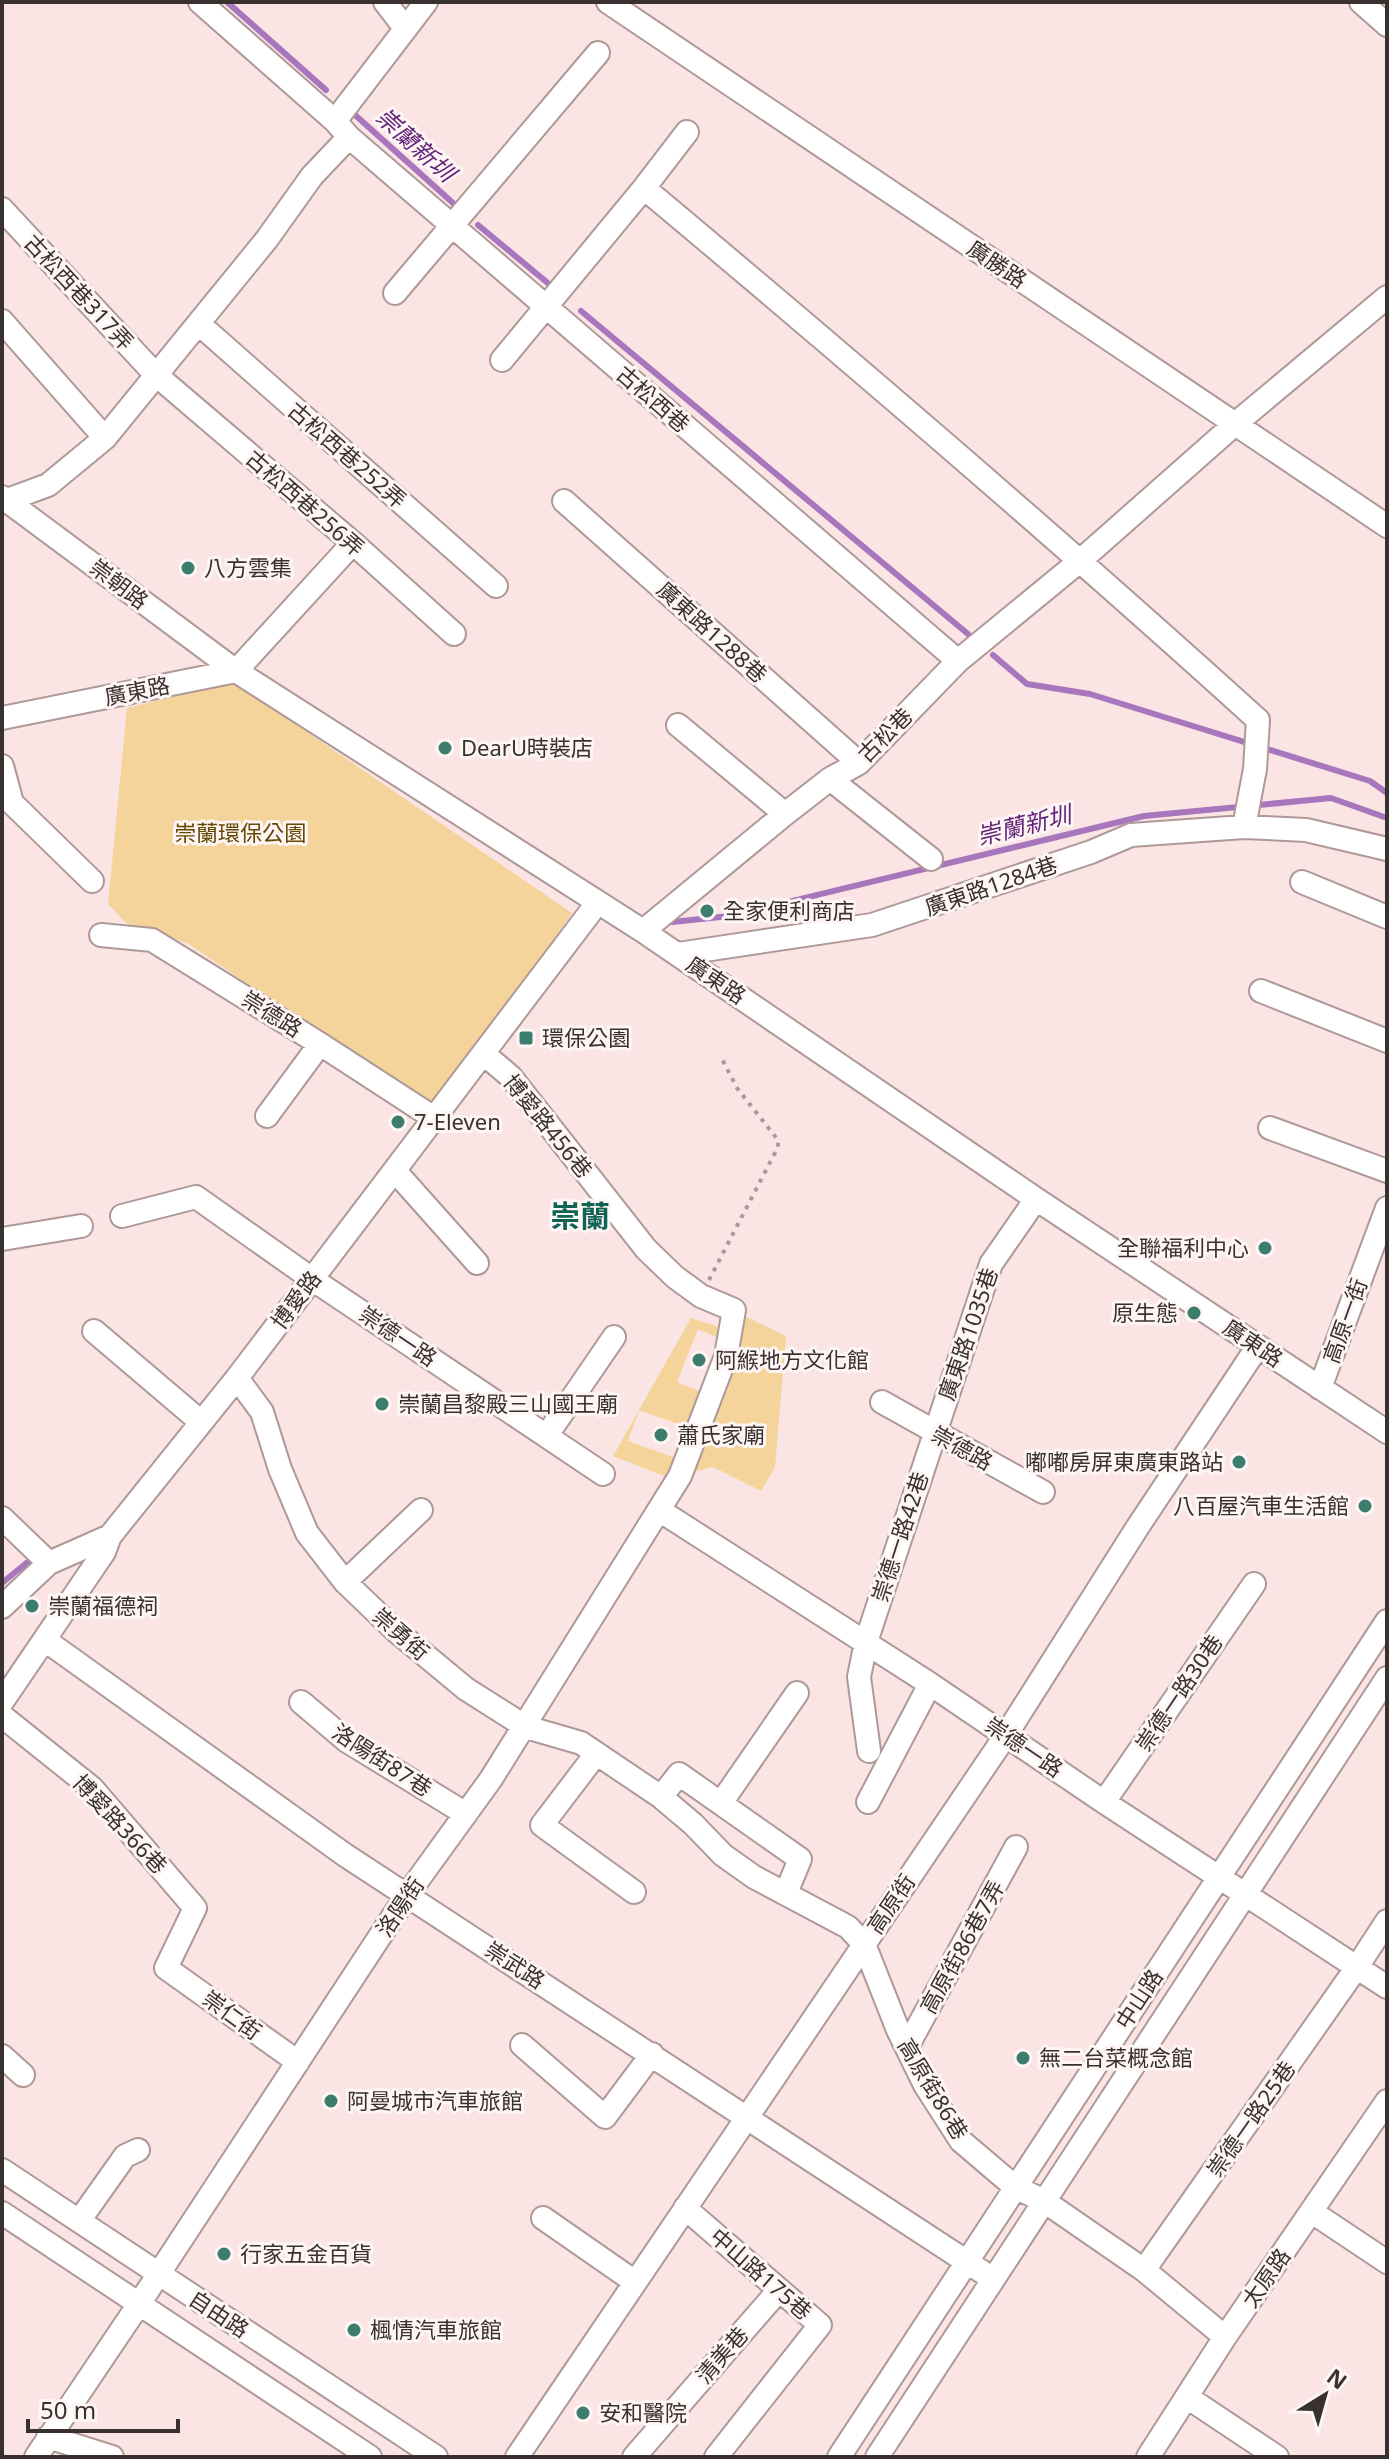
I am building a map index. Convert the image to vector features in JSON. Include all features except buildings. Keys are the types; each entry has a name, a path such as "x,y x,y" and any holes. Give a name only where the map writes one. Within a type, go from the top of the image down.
{"street":[{"name":"古松西巷","path":"200,2 545,307 958,661"},
{"path":"385,2 405,28"},
{"path":"3,500 48,485 105,438 267,239 312,176 405,28 426,2"},
{"name":"廣勝路","path":"608,2 1387,526"},
{"path":"1361,2 1387,25"},
{"path":"395,293 598,53"},
{"path":"502,360 687,132"},
{"path":"644,188 1081,560 1258,720 1252,792 1244,827"},
{"name":"古松西巷317弄","path":"2,209 155,374"},
{"name":"古松巷","path":"643,931 830,779 859,763 958,661 1081,560 1235,424 1387,297"},
{"path":"2,321 105,438"},
{"name":"古松西巷252弄","path":"199,324 496,586"},
{"name":"古松西巷256弄","path":"155,374 454,634"},
{"name":"崇朝路","path":"3,500 236,671"},
{"name":"廣東路1288巷","path":"564,501 859,763"},
{"path":"236,671 353,543"},
{"name":"廣東路","path":"2,718 236,671 678,954 1036,1199 1387,1432"},
{"path":"678,725 785,814"},
{"path":"2,766 12,803 92,881"},
{"path":"830,779 931,859"},
{"name":"廣東路1284巷","path":"678,954 872,925 1091,852 1131,835 1244,827 1306,830 1387,849"},
{"path":"1302,882 1387,917"},
{"name":"博愛路","path":"2,1702 104,1552 110,1536 237,1378 598,902"},
{"name":"崇德路","path":"101,935 152,940 434,1118"},
{"path":"1261,991 1387,1041"},
{"path":"267,1116 320,1044"},
{"name":"博愛路456巷","path":"484,1054 511,1077 646,1249 675,1277 701,1296 734,1310 726,1356 680,1476 659,1510"},
{"path":"1270,1128 1387,1171"},
{"path":"395,1171 477,1263"},
{"name":"崇德一路","path":"122,1216 196,1197 312,1279 603,1474"},
{"name":"廣東路1035巷","path":"935,1433 991,1264 1036,1199"},
{"name":"高原一街","path":"1320,1388 1387,1208"},
{"path":"2,1239 81,1226"},
{"path":"94,1331 201,1422"},
{"path":"547,1435 614,1337"},
{"name":"高原街","path":"517,2457 1006,1735 1137,1528 1258,1346"},
{"name":"崇勇街","path":"237,1378 262,1412 280,1469 307,1533 345,1582 396,1631 466,1689 526,1727 581,1743 661,1797 723,1855 754,1877 841,1922 864,1944"},
{"name":"崇德路","path":"882,1402 1043,1492"},
{"name":"崇德一路42巷","path":"869,1751 859,1677 866,1642 935,1433"},
{"path":"345,1582 421,1510"},
{"name":"崇德一路","path":"659,1510 866,1642 1387,1987"},
{"name":"洛陽街","path":"48,2437 159,2274 407,1895 526,1727 659,1510"},
{"path":"2,1518 49,1563"},
{"path":"2,1607 49,1563 110,1536"},
{"name":"崇德一路30巷","path":"1104,1802 1254,1584"},
{"name":"中山路","path":"839,2457 1387,1621"},
{"name":"崇武路","path":"45,1640 345,1855 993,2279"},
{"name":"中山路","path":"877,2457 1387,1678"},
{"path":"868,1802 930,1684"},
{"path":"721,1803 797,1693"},
{"name":"洛陽街87巷","path":"301,1702 347,1741 466,1814"},
{"name":"博愛路366巷","path":"2,1716 92,1788 195,1908 166,1968"},
{"path":"596,1754 542,1825 634,1892"},
{"path":"661,1797 679,1774 800,1859 786,1893"},
{"name":"高原街86巷7弄","path":"907,2047 1016,1847"},
{"name":"崇德一路25巷","path":"1144,2270 1387,1921"},
{"name":"高原街86巷","path":"864,1944 925,2085 961,2141 1015,2187 1044,2201 1144,2270 1225,2337"},
{"name":"崇仁街","path":"166,1968 298,2062"},
{"path":"522,2045 605,2117 652,2054"},
{"path":"2,2056 23,2075"},
{"name":"太原路","path":"1148,2457 1225,2337 1387,2101"},
{"path":"79,2221 125,2156 138,2150"},
{"name":"自由路","path":"2,2170 436,2457"},
{"name":"中山路175巷","path":"685,2208 820,2325 716,2457"},
{"path":"1312,2212 1387,2262"},
{"name":"自由路","path":"2,2213 370,2457"},
{"path":"543,2218 635,2282"},
{"name":"清美巷","path":"634,2457 779,2290"},
{"path":"1187,2397 1277,2457"},
{"path":"36,2457 48,2437 112,2457"}],"path":[{"path":"701,1296 778,1147 778,1140 737,1088 722,1059"}],"green space":[{"name":"崇蘭環保公園","path":"234,682 572,913 435,1112 189,944 126,923 108,904 127,708"},
{"path":"738,1313 786,1336 775,1467 761,1491 713,1467 669,1478 613,1456 639,1410 691,1318 725,1329","holes":["698,1329 721,1339 699,1391 677,1382","639,1410 695,1430 684,1461 628,1441"]}],"waterway":[{"name":"崇蘭新圳","path":"227,2 326,90"},
{"name":"崇蘭新圳","path":"354,114 453,203"},
{"name":"崇蘭新圳","path":"478,225 555,289"},
{"name":"崇蘭新圳","path":"581,311 968,634"},
{"name":"崇蘭新圳","path":"993,655 1027,684 1090,694 1370,781 1387,793"},
{"name":"崇蘭新圳","path":"672,922 730,916 1144,816 1331,798 1387,818"},
{"name":"崇蘭新圳","path":"2,1583 35,1556"}],"place":[{"name":"八方雲集","path":"188,568"},
{"name":"DearU時裝店","path":"445,748"},
{"name":"全家便利商店","path":"707,911"},
{"name":"環保公園","path":"526,1038"},
{"name":"7-Eleven","path":"398,1122"},
{"name":"全聯福利中心","path":"1265,1248"},
{"name":"原生態","path":"1194,1313"},
{"name":"阿緱地方文化館","path":"699,1360"},
{"name":"崇蘭昌黎殿三山國王廟","path":"382,1404"},
{"name":"蕭氏家廟","path":"661,1435"},
{"name":"嘟嘟房屏東廣東路站","path":"1239,1462"},
{"name":"八百屋汽車生活館","path":"1365,1506"},
{"name":"崇蘭福德祠","path":"32,1606"},
{"name":"無二台菜概念館","path":"1023,2058"},
{"name":"阿曼城市汽車旅館","path":"331,2101"},
{"name":"行家五金百貨","path":"224,2254"},
{"name":"楓情汽車旅館","path":"354,2330"},
{"name":"安和醫院","path":"583,2413"}],"district":[{"name":"崇蘭","path":"580,1217"}]}
